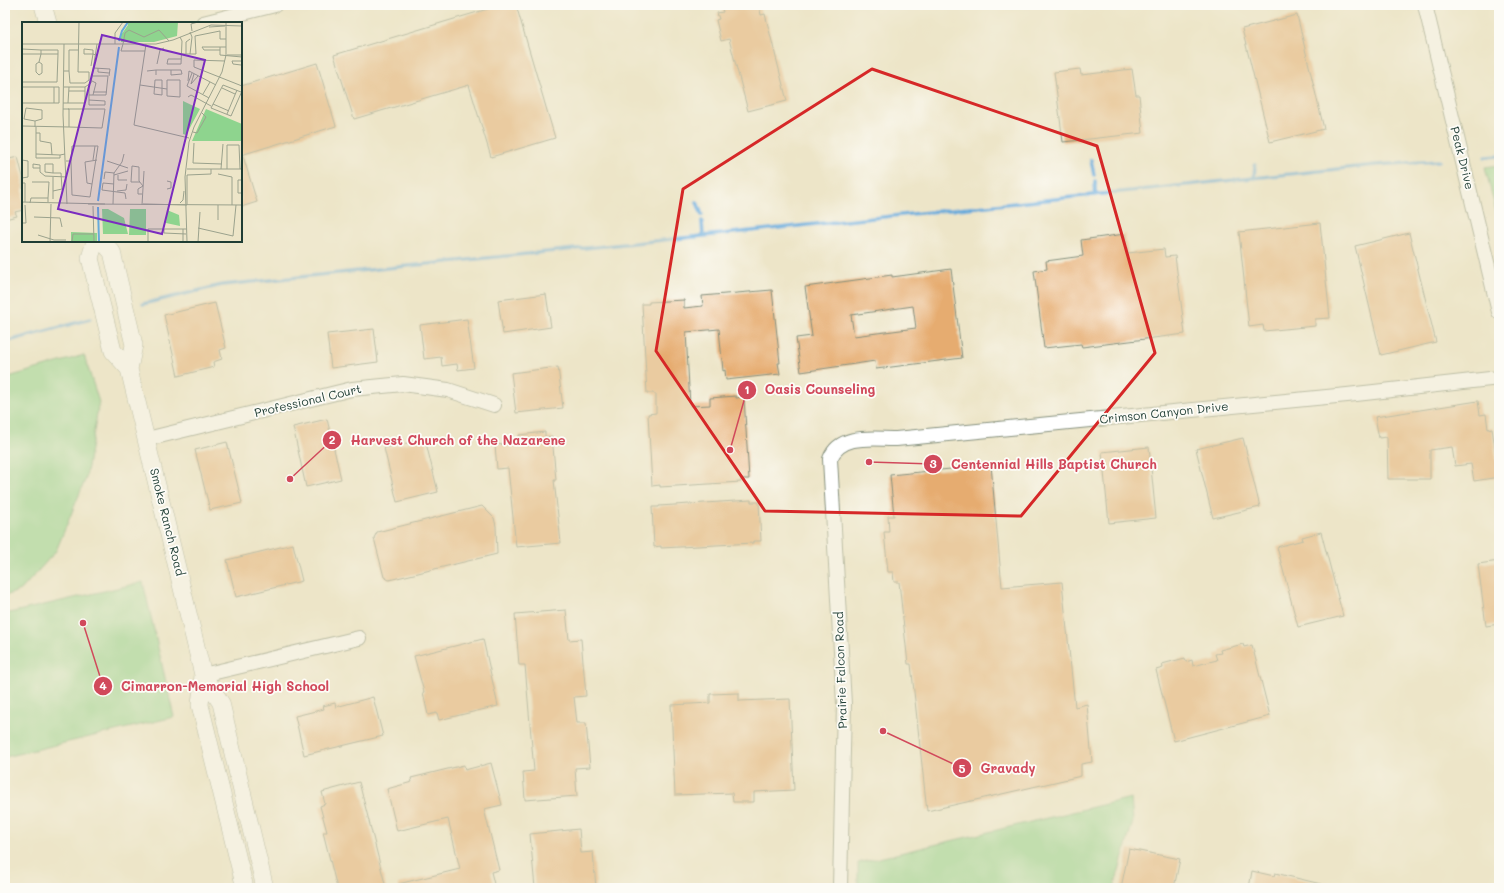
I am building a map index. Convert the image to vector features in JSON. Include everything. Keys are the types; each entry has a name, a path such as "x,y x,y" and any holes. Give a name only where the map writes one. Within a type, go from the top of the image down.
{"main road":[{"path":"43,5 48,22"},
{"name":"Smoke Ranch Road","path":"95,242 90,258 112,351 129,369"},
{"name":"Smoke Ranch Road","path":"103,242 112,252 134,345 129,369 203,675 220,703 265,888"},
{"name":"Smoke Ranch Road","path":"203,675 200,705 245,888"}],"street":[{"path":"207,22 275,5"},
{"name":"Peak Drive","path":"1425,5 1499,312"},
{"name":"Crimson Canyon Drive","path":"832,452 846,441 861,439 896,439 1347,395 1499,378"},
{"name":"Professional Court","path":"146,439 352,389 403,384 448,390 494,405"},
{"name":"Prairie Falcon Road","path":"832,452 830,459 831,490 844,704 840,888"},
{"path":"203,675 358,638"}],"highlighted area":[{"path":"872,69 1097,146 1155,353 1021,516 765,511 656,351 683,189"}],"green space":[{"path":"1499,165 1499,224 1485,167"},
{"path":"84,355 99,402 86,478 56,551 21,590 5,596 5,378"},
{"path":"143,582 174,717 5,757 5,614"},
{"path":"1131,798 1133,821 1114,888 858,888 858,863"}],"building":[{"path":"501,5 516,5 555,138 491,157 469,85 354,119 334,55"},
{"path":"721,5 759,5 761,15 765,14 787,101 748,111 729,39 721,41 716,20 719,19 717,13 723,12"},
{"path":"1297,15 1324,129 1270,142 1242,29"},
{"path":"317,63 336,126 242,155 242,86"},
{"path":"1080,69 1081,75 1132,69 1136,95 1139,95 1143,133 1063,142 1054,72"},
{"path":"242,156 243,156 257,202 242,207"},
{"path":"18,157 22,173 22,210 15,212 17,216 5,219 5,160"},
{"path":"1320,223 1330,318 1315,319 1315,326 1264,331 1263,325 1249,327 1239,232"},
{"path":"1409,233 1436,342 1381,355 1355,246"},
{"path":"1125,234 1128,253 1164,249 1165,257 1175,256 1185,334 1082,347 1081,344 1044,348 1034,271 1047,269 1046,261 1083,256 1081,240"},
{"path":"951,269 962,358 876,369 875,361 801,372 796,338 812,336 805,287 892,275 892,277","holes":["913,306 916,328 854,336 851,315"]},
{"path":"772,290 780,374 726,380 725,370 723,371 719,329 686,332 690,406 710,405 710,398 736,396 736,398 744,397 749,479 741,479 741,482 660,487 660,485 652,486 648,414 656,413 656,394 647,393 642,304 649,304 649,302 684,300 684,308 703,306 702,296"},
{"path":"546,294 551,327 503,334 498,300"},
{"path":"215,303 226,348 220,350 222,359 213,362 214,367 178,376 164,315"},
{"path":"467,319 474,368 458,370 457,364 442,366 441,357 424,359 420,325"},
{"path":"374,329 378,362 331,368 327,334"},
{"path":"558,367 563,408 516,413 511,373"},
{"path":"1478,401 1480,415 1486,414 1488,429 1492,428 1499,477 1474,481 1471,464 1455,466 1452,447 1430,450 1430,479 1388,479 1387,437 1379,438 1375,417"},
{"path":"327,419 341,479 306,487 293,427"},
{"path":"545,432 545,437 552,436 556,480 554,480 561,543 516,547 508,468 497,469 495,445 520,443 519,435"},
{"path":"1243,438 1260,507 1213,518 1196,449"},
{"path":"425,439 438,492 397,502 384,448"},
{"path":"227,442 242,503 210,510 195,450"},
{"path":"1149,447 1156,518 1109,523 1102,452"},
{"path":"991,465 1002,587 1062,582 1075,707 1087,704 1092,762 1081,764 1081,776 927,811 911,664 908,664 899,582 894,582 893,572 888,572 884,532 889,532 888,516 894,516 890,475"},
{"path":"751,500 751,502 759,502 761,541 753,541 753,543 661,548 661,546 654,547 652,507"},
{"path":"482,506 494,518 496,526 497,554 389,580 384,577 374,538 377,532"},
{"path":"1321,532 1343,616 1298,627 1277,547 1303,540 1302,537"},
{"path":"293,544 302,581 236,597 227,560"},
{"path":"1499,561 1499,624 1486,626 1478,564"},
{"path":"566,610 569,640 581,639 586,696 574,697 577,723 586,723 590,767 575,768 577,796 525,800 523,772 534,771 525,665 519,665 515,614"},
{"path":"483,639 498,706 439,720 437,713 428,715 424,692 414,656"},
{"path":"1243,644 1244,647 1252,645 1270,716 1174,741 1156,670 1163,668 1162,664 1185,658 1186,662 1192,660 1193,666 1217,660 1215,654 1221,653 1220,650"},
{"path":"739,693 739,701 790,699 794,790 754,792 754,802 733,802 732,793 675,795 671,705 710,703 710,694"},
{"path":"373,697 383,736 304,755 295,716 324,709 323,706 335,703 336,707"},
{"path":"491,763 502,805 484,809 499,870 491,872 495,888 398,888 398,884 460,869 448,819 397,831 387,789 412,782 411,778 464,765 465,770"},
{"path":"359,782 386,888 337,888 323,832 327,832 320,806 325,804 322,792"},
{"path":"579,829 581,853 593,852 596,888 535,888 530,834"},
{"path":"1129,849 1180,859 1174,888 1121,888"},
{"path":"1252,871 1274,876 1275,873 1321,884 1320,888 1249,888"}],"waterway":[{"path":"1485,157 1499,156"},
{"path":"1091,160 1094,175"},
{"path":"143,304 222,285 1376,165 1439,161"},
{"path":"1254,178 1255,165"},
{"path":"1095,181 1095,195"},
{"path":"697,202 702,215"},
{"path":"702,221 703,236"},
{"path":"5,342 90,319"}],"place":[{"name":"Oasis Counseling","path":"730,450"},
{"name":"Centennial Hills Baptist Church","path":"869,462"},
{"name":"Harvest Church of the Nazarene","path":"290,479"},
{"name":"Cimarron-Memorial High School","path":"83,623"},
{"name":"Gravady","path":"883,731"}]}
